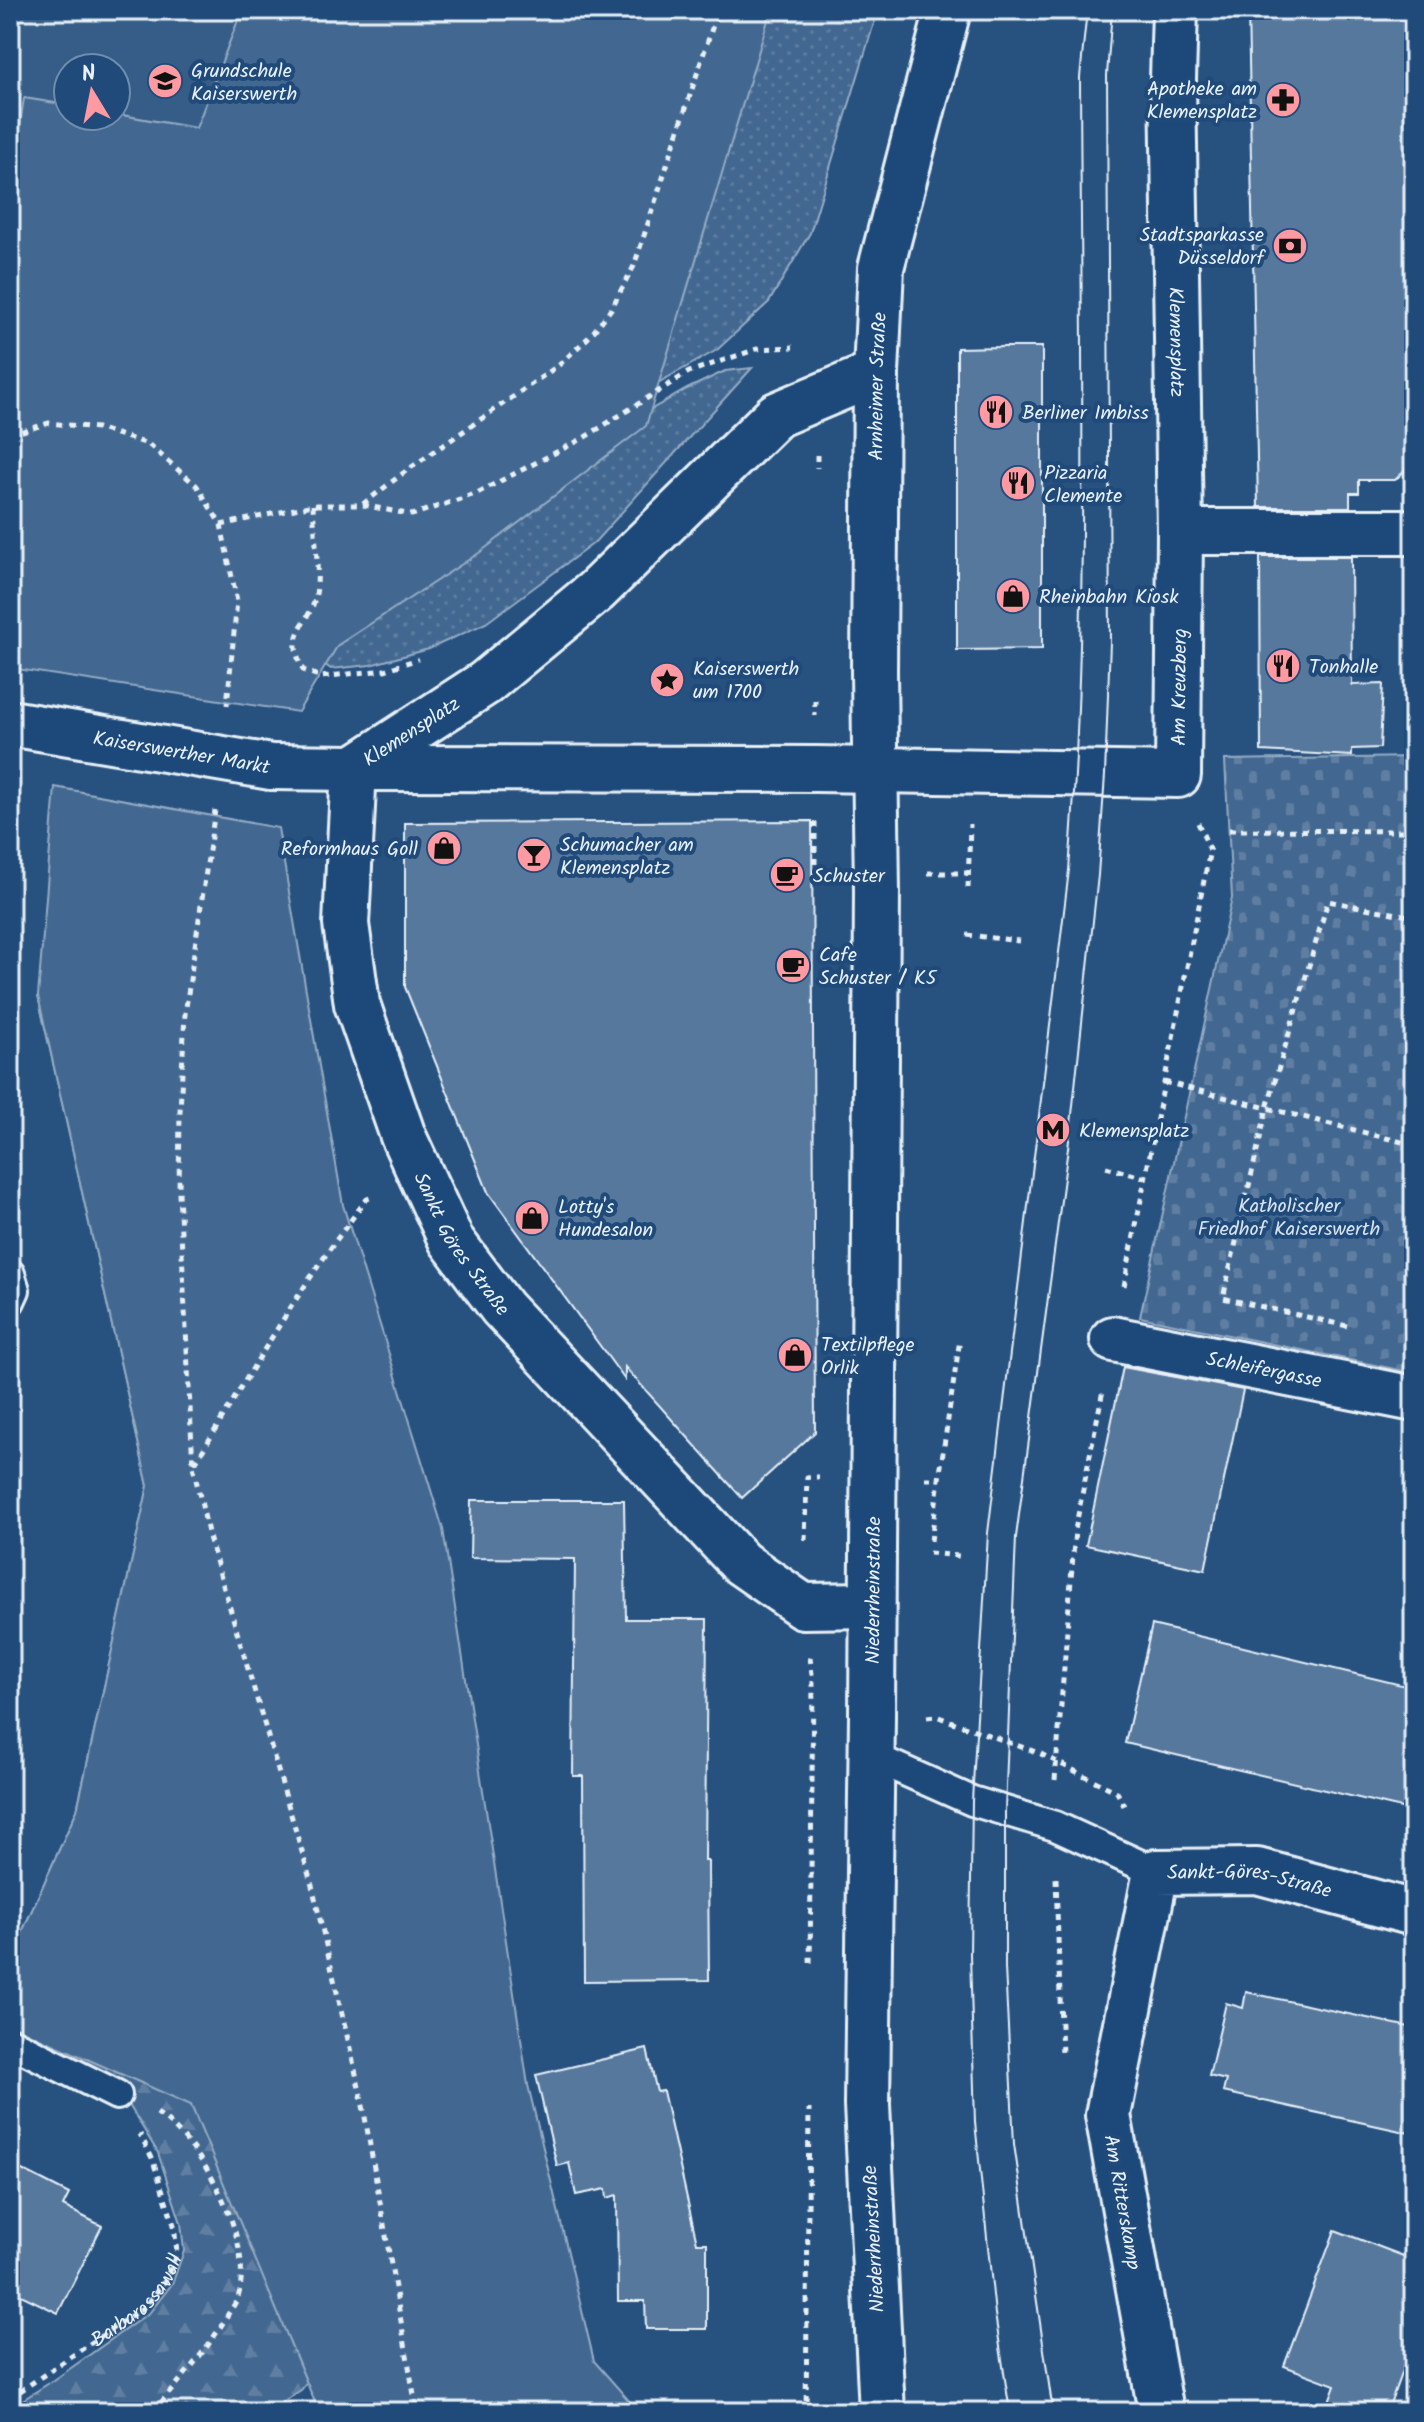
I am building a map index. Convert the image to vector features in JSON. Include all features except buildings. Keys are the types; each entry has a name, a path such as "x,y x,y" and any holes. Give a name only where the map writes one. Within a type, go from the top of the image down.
{"street":[{"name":"Arnheimer Straße","path":"876,770 876,373 881,268 948,10"},
{"name":"Klemensplatz","path":"1175,10 1173,79 1180,532"},
{"name":"Klemensplatz","path":"354,768 485,683 574,609 776,415 876,373"},
{"path":"1180,532 1414,532"},
{"name":"Am Kreuzberg","path":"876,770 1178,775 1180,532"},
{"name":"Kaiserswerther Markt","path":"10,723 271,767 354,768"},
{"name":"Klemensplatz","path":"354,768 876,770"},
{"name":"Sankt Göres Straße","path":"354,768 346,924 357,1004 403,1136 451,1240 502,1308 741,1563 803,1606 871,1605"},
{"name":"Niederrheinstraße","path":"876,770 872,1737 867,2105 882,2412"},
{"name":"Schleifergasse","path":"1113,1339 1414,1399"},
{"name":"Sankt-Göres-Straße","path":"1140,1946 1156,1872 1257,1871 1414,1913"},
{"name":"Am Ritterskamp","path":"1140,1946 1108,2115 1161,2412"}],"lane":[{"path":"10,1274 15,1290 10,1301"},
{"path":"872,1737 972,1801 1055,1826 1156,1872"},
{"path":"10,2042 117,2095"}],"path":[{"path":"363,505 406,471 559,365 591,335 611,309 634,266 718,10"},
{"path":"221,525 313,505 363,505 412,515 475,494 582,439 689,372 757,349 800,347"},
{"path":"10,435 49,423 97,428 148,444 197,486 221,525 237,601 227,706"},
{"path":"313,505 316,595 297,633 297,658 303,670 321,677 385,670 431,655"},
{"path":"1055,1761 1075,1530 1210,850 1178,775"},
{"path":"217,797 185,1014 180,1111 179,1193 193,1466 209,1537 316,1904 362,2100 417,2412"},
{"path":"1229,830 1414,831"},
{"path":"1355,1328 1223,1298 1267,1108 1328,901 1414,917"},
{"path":"967,935 1020,941"},
{"path":"1164,1082 1414,1145"},
{"path":"1106,1167 1145,1178"},
{"path":"193,1466 285,1316 342,1231"},
{"path":"929,1553 959,1556"},
{"path":"872,1737 936,1716 1055,1761 1117,1792 1156,1872"},
{"path":"117,2095 146,2105 169,2121 195,2148 221,2196 242,2265 239,2296 211,2344 153,2412"},
{"name":"Barbarossawall","path":"10,2398 144,2307 165,2281 177,2253 174,2225 152,2158 117,2095"},
{"path":"806,2361 806,2412"}],"shaded area":[{"name":"Grundschule Kaiserswerth","path":"10,10 242,10 197,128 132,117 132,52 52,52 52,102 10,95"}],"green space":[{"path":"242,10 771,10 646,426 479,553 338,645 298,712 10,668 10,188 24,98 52,102 52,132 132,132 132,117 196,128"},
{"path":"744,10 878,10 810,233 769,302 717,350 575,429"},
{"path":"752,368 594,543 486,623 429,649 370,665 331,669 315,658 587,446 725,371"},
{"name":"Katholischer Friedhof Kaiserswerth","path":"1414,757 1414,1373 1140,1317 1232,898 1225,760"},
{"path":"55,787 278,828 343,1205 443,1529 528,2085 594,2361 639,2412 319,2412 191,2105 10,2025 10,1959 77,1810 148,1486 38,996"},
{"path":"38,996 356,2323 301,2390 266,2412 10,2412 10,2408 150,2312 172,2284 184,2251 181,2223 158,2153 120,2090 10,2028 10,1959 77,1810 148,1486"}],"tram line":[{"path":"1010,2412 995,2314 975,2122 970,1954 972,1801 988,1533 1069,870 1082,573 1080,77 1087,10"},
{"path":"1053,2412 1014,2144 1005,1968 1005,1811 1016,1537 1070,1133 1098,875 1105,775 1110,642 1107,75 1112,10"}],"place":[{"name":"Grundschule Kaiserswerth","path":"165,81"},
{"name":"Apotheke am Klemensplatz","path":"1283,100"},
{"name":"Stadtsparkasse Düsseldorf","path":"1290,246"},
{"name":"Berliner Imbiss","path":"996,412"},
{"name":"Pizzaria Clemente","path":"1018,483"},
{"name":"Rheinbahn Kiosk","path":"1013,596"},
{"name":"Tonhalle","path":"1283,666"},
{"name":"Kaiserswerth um 1700","path":"667,680"},
{"name":"Reformhaus Goll","path":"444,848"},
{"name":"Schumacher am Klemensplatz","path":"534,855"},
{"name":"Schuster","path":"787,875"},
{"name":"Cafe Schuster / K5","path":"793,966"},
{"name":"Klemensplatz","path":"1053,1130"},
{"name":"Lotty's Hundesalon","path":"532,1218"},
{"name":"Textilpflege Orlik","path":"795,1355"}]}
